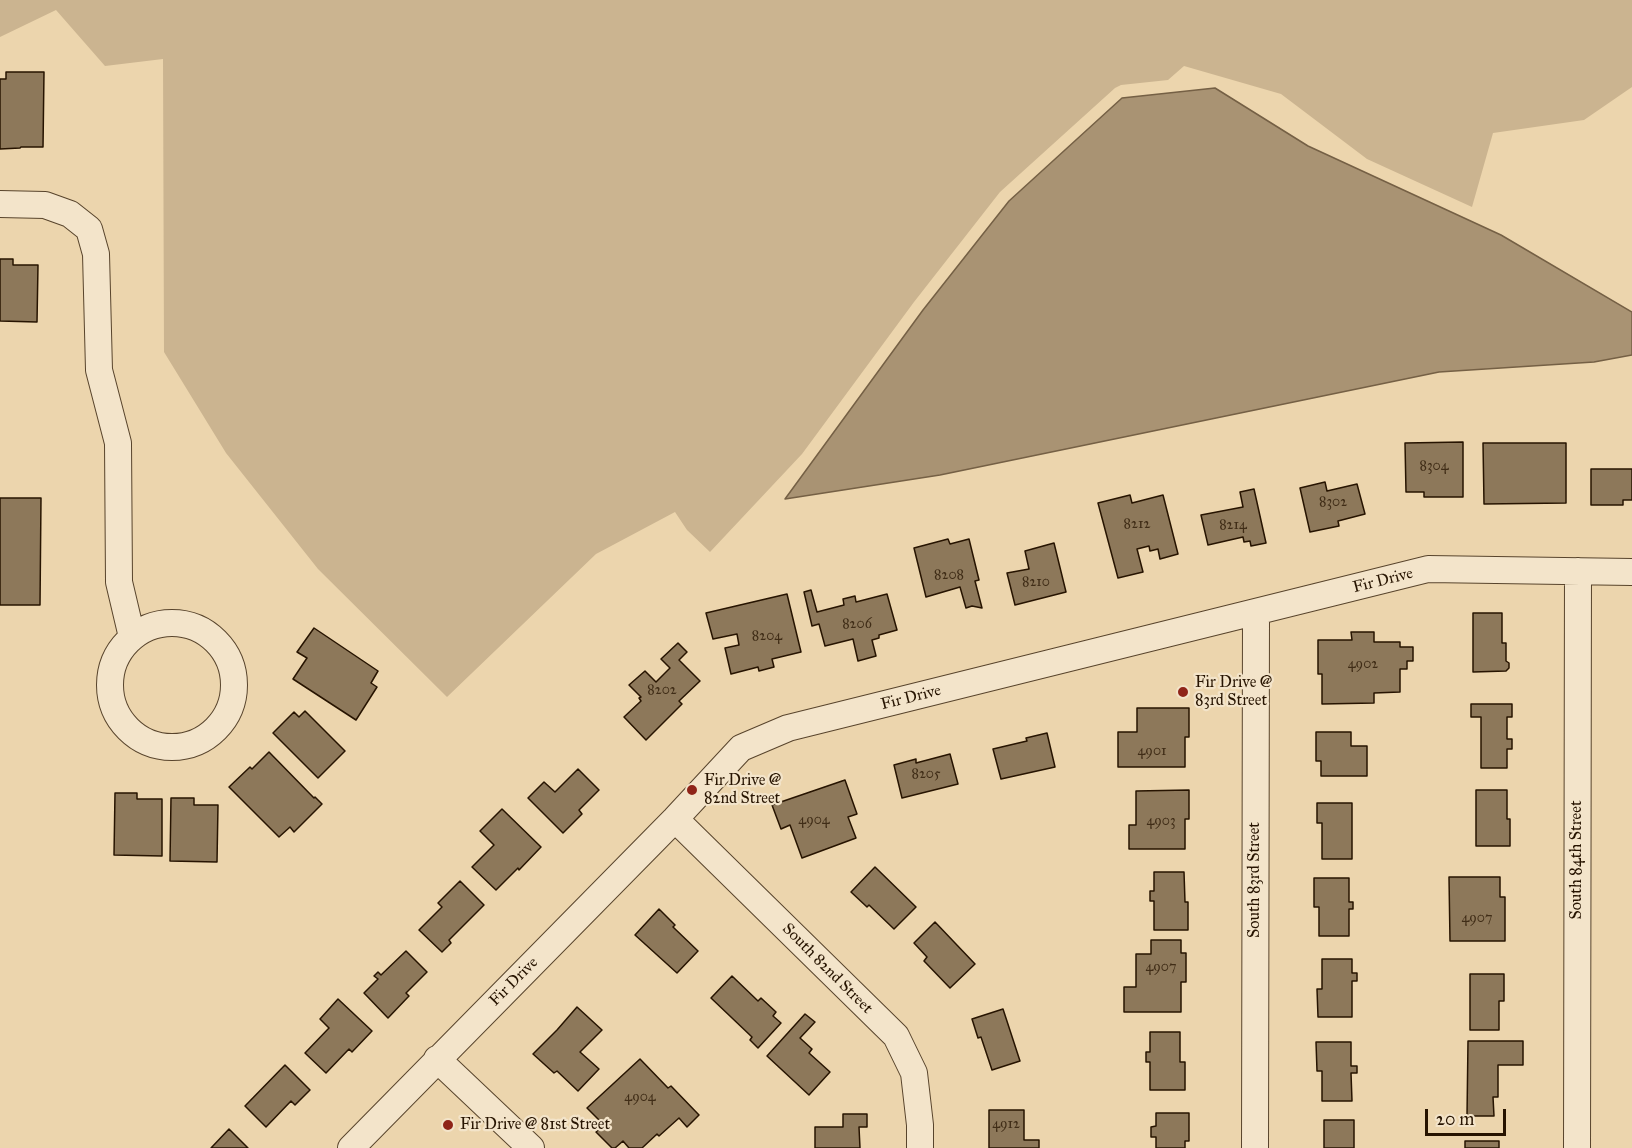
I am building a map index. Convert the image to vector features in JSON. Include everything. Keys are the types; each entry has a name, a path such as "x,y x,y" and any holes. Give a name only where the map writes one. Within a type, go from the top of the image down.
{"street":[{"path":"0,204 45,205 70,214 88,229 96,254 99,369 118,443 119,582 132,637"},
{"name":"Fir Drive","path":"351,1148 675,819 741,748 789,728 1428,569 1632,572"},
{"name":"South 84th Street","path":"1577,1148 1578,571"},
{"name":"South 83rd Street","path":"1255,1148 1256,613"},
{"path":"170,622 191,625 210,634 224,649 233,667 235,688 231,708 220,726 204,739 185,746 164,747 144,741 127,729 115,712 110,692 111,671 119,652 132,637 150,626 170,622"},
{"name":"South 82nd Street","path":"675,819 896,1036 914,1073 920,1125 920,1148"},
{"path":"437,1059 531,1148"}],"shaded area":[{"path":"0,0 1632,0 1632,87 1584,120 1493,133 1472,207 1367,159 1281,94 1184,66 1168,80 1121,85 1115,88 1000,192 914,302 802,454 710,552 687,530 675,512 596,554 447,697 318,569 226,453 164,352 163,59 105,66 56,10 0,37"},
{"path":"1215,88 1308,146 1501,235 1632,312 1632,355 1594,362 1439,372 940,475 785,499 923,310 1009,201 1122,98"}],"building":[{"path":"6,72 44,72 43,147 0,149 0,79 6,79"},
{"path":"0,259 13,259 13,265 38,265 37,322 0,321"},
{"path":"1463,442 1463,497 1424,497 1424,492 1406,492 1405,443"},
{"path":"1483,443 1566,443 1566,503 1484,504"},
{"path":"1591,469 1632,469 1632,500 1623,500 1623,505 1591,505"},
{"path":"1325,482 1327,491 1357,484 1365,514 1338,521 1339,526 1310,532 1300,488"},
{"path":"1254,489 1266,543 1251,546 1250,541 1244,542 1243,537 1208,545 1201,515 1243,507 1240,492"},
{"path":"1130,495 1132,503 1163,495 1178,554 1160,559 1158,549 1150,551 1149,546 1137,549 1143,572 1118,578 1098,503"},
{"path":"0,498 41,498 40,605 0,605"},
{"path":"948,539 950,544 969,539 979,580 975,581 982,608 972,606 966,608 960,587 926,597 914,548"},
{"path":"1054,543 1066,592 1015,605 1007,573 1029,569 1025,551"},
{"path":"811,590 817,612 844,605 843,599 855,596 856,602 887,594 897,630 879,635 879,638 872,640 876,656 858,661 853,639 825,646 819,624 812,626 804,592"},
{"path":"787,594 801,652 772,659 774,667 759,671 758,667 731,674 725,648 739,645 737,634 713,639 706,613"},
{"path":"1473,613 1502,613 1502,643 1506,643 1506,661 1509,663 1506,671 1473,672"},
{"path":"314,628 378,671 371,683 377,687 356,720 293,679 307,658 297,652"},
{"path":"1351,632 1374,632 1374,642 1400,642 1400,647 1413,647 1413,661 1407,661 1407,669 1400,669 1400,692 1374,693 1374,703 1322,704 1322,674 1318,674 1318,640 1352,640"},
{"path":"678,643 687,652 679,660 700,681 679,701 682,704 646,740 624,717 641,701 639,698 641,697 629,685 645,671 656,682 670,668 661,659"},
{"path":"1471,704 1512,704 1512,717 1507,717 1507,739 1512,739 1512,749 1507,749 1507,768 1481,768 1481,717 1471,717"},
{"path":"1137,708 1189,708 1189,737 1185,737 1185,767 1118,767 1118,732 1137,732"},
{"path":"305,711 345,751 318,778 273,733 294,712 299,717"},
{"path":"1316,732 1351,732 1351,746 1367,746 1367,776 1321,776 1321,761 1316,761"},
{"path":"1047,733 1055,767 1001,779 993,749 1027,741 1026,738"},
{"path":"269,752 322,804 294,832 290,827 279,837 229,787"},
{"path":"950,754 958,784 902,798 894,765 916,759 916,763"},
{"path":"578,769 599,790 579,810 582,814 563,833 528,798 544,782 555,792"},
{"path":"845,780 857,814 848,817 856,838 802,858 790,825 781,829 772,805"},
{"path":"1189,790 1189,819 1185,819 1185,849 1129,849 1129,825 1136,825 1136,791"},
{"path":"1476,790 1507,790 1510,846 1476,846"},
{"path":"115,793 137,793 137,799 162,799 162,856 114,855"},
{"path":"171,798 194,798 194,805 218,805 217,862 170,861"},
{"path":"1317,803 1352,803 1352,859 1322,859 1322,823 1317,823"},
{"path":"502,809 541,847 496,890 472,867 494,845 480,831"},
{"path":"875,867 916,907 894,929 869,905 867,907 851,892"},
{"path":"1154,872 1184,872 1185,902 1188,902 1188,930 1154,930 1154,901 1150,901 1150,891 1154,891"},
{"path":"1449,877 1500,877 1500,897 1505,897 1505,941 1450,941"},
{"path":"1314,878 1349,878 1349,902 1353,902 1353,909 1349,909 1349,936 1319,936 1319,907 1314,907"},
{"path":"460,881 484,905 449,940 451,943 442,952 419,930 442,907 438,903"},
{"path":"659,909 675,925 673,927 698,951 677,973 635,935"},
{"path":"935,922 975,964 950,988 924,961 927,957 914,943"},
{"path":"1151,940 1181,940 1181,953 1186,953 1186,982 1181,982 1181,1012 1124,1012 1124,987 1136,987 1136,954 1151,954"},
{"path":"406,951 427,972 406,993 409,996 388,1018 364,993 378,979 374,976 378,972 381,975"},
{"path":"1322,959 1352,959 1352,973 1357,973 1357,981 1352,981 1352,1017 1318,1017 1317,989 1322,989"},
{"path":"1470,974 1504,974 1504,1001 1499,1001 1499,1030 1470,1030"},
{"path":"732,976 758,1001 761,998 776,1012 773,1016 781,1023 758,1048 750,1040 752,1037 711,998"},
{"path":"338,999 372,1031 352,1052 349,1049 326,1073 305,1053 329,1028 320,1019"},
{"path":"577,1007 602,1030 580,1052 599,1069 578,1091 557,1071 554,1073 533,1054"},
{"path":"1003,1009 1020,1061 992,1070 981,1037 978,1038 972,1019"},
{"path":"805,1014 815,1022 800,1038 812,1049 809,1053 830,1072 809,1095 767,1056"},
{"path":"1150,1032 1180,1032 1180,1062 1185,1062 1185,1090 1150,1090 1150,1062 1146,1062 1146,1052 1150,1052"},
{"path":"1468,1041 1523,1041 1523,1065 1498,1065 1498,1097 1493,1097 1494,1116 1467,1116"},
{"path":"1316,1042 1351,1042 1351,1066 1357,1066 1357,1073 1351,1073 1352,1101 1322,1101 1322,1071 1317,1071"},
{"path":"640,1059 699,1115 687,1127 679,1118 642,1148 629,1148 623,1141 612,1148 596,1132 604,1125 587,1108"},
{"path":"285,1065 310,1090 295,1105 291,1101 266,1127 245,1106"},
{"path":"989,1110 1024,1110 1024,1140 1039,1140 1039,1148 989,1148"},
{"path":"1156,1113 1189,1113 1189,1141 1185,1141 1185,1148 1156,1148 1156,1137 1151,1137 1151,1127 1156,1126"},
{"path":"843,1114 867,1114 867,1127 859,1127 860,1148 815,1148 815,1127 843,1127"},
{"path":"1324,1120 1354,1120 1354,1148 1324,1148"},
{"path":"229,1129 248,1148 211,1148"},
{"path":"1465,1141 1499,1141 1499,1148 1465,1148"}],"place":[{"name":"Fir Drive @ 83rd Street","path":"1183,692"},
{"name":"Fir Drive @ 82nd Street","path":"692,790"},
{"name":"Fir Drive @ 81st Street","path":"448,1125"}]}
